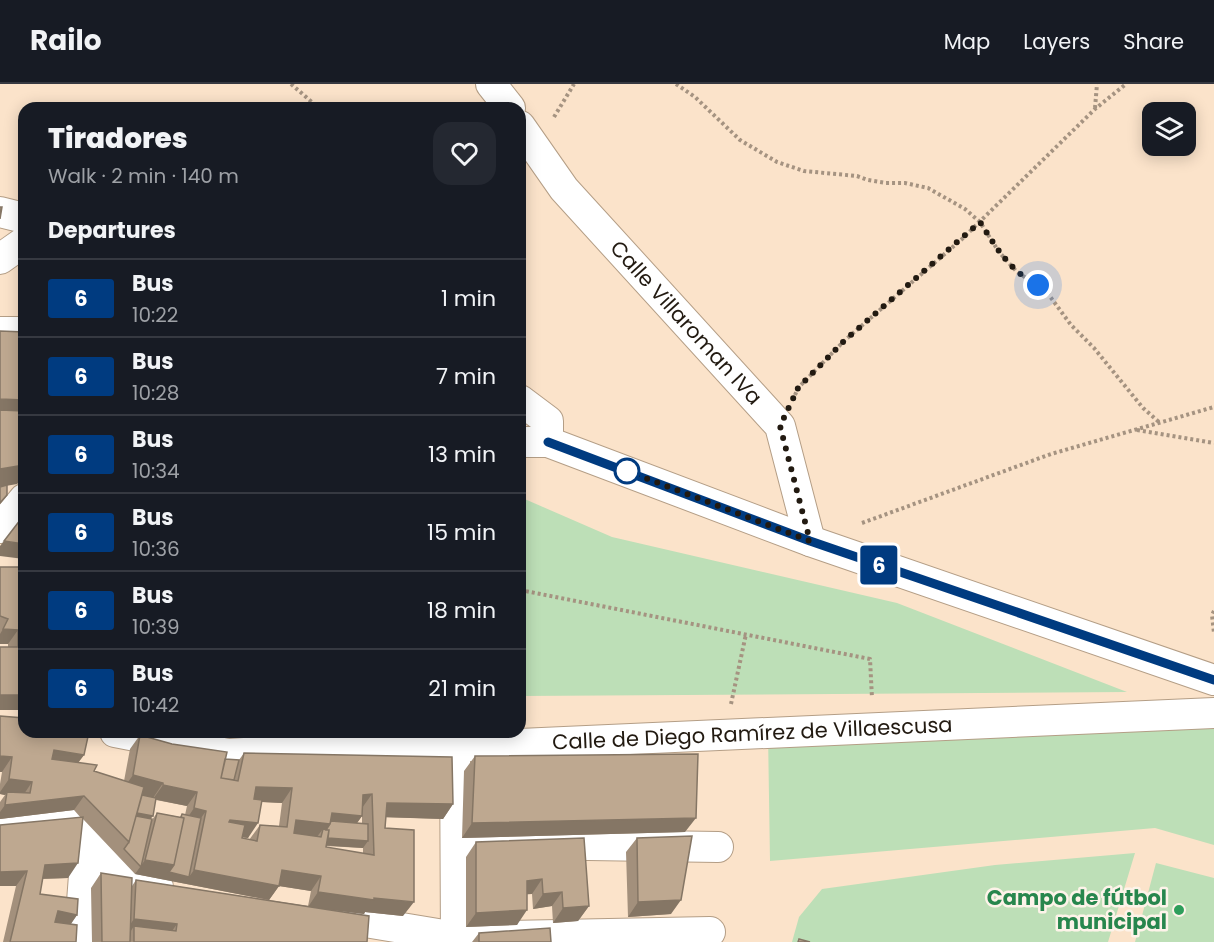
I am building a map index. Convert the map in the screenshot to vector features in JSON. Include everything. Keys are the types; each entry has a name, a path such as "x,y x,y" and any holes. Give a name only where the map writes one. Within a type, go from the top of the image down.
{"street":[{"path":"491,84 505,102"},
{"name":"Calle Villaroman IVa","path":"526,135 564,189 780,426 810,541"},
{"path":"0,212 18,216"},
{"path":"0,259 18,246"},
{"path":"0,332 18,332"},
{"path":"526,404 548,421 534,442 810,541 1214,680"},
{"path":"0,495 18,494"},
{"path":"0,528 18,506"},
{"name":"Calle de Diego Ramírez de Villaescusa","path":"146,738 228,754 338,740 455,747 1214,713"},
{"path":"455,747 456,940"},
{"path":"0,831 72,822 124,881 182,891"},
{"path":"456,843 718,847"},
{"path":"79,942 85,862 93,846"},
{"path":"308,912 456,940 710,932"}],"path":[{"path":"291,84 312,102"},
{"path":"676,84 695,97 740,140 777,162 804,171 857,176 886,183 905,183 928,188 965,209 980,222 1005,260 1026,279 1047,291 1071,325 1094,348 1143,408 1160,423"},
{"path":"1095,109 1097,84"},
{"path":"780,426 798,388 844,341 980,222 1095,109 1126,84"},
{"path":"861,524 1050,454 1214,407"},
{"path":"1136,430 1214,443"},
{"path":"526,591 870,659 874,728"},
{"path":"1214,611 1212,615 1214,633"},
{"path":"724,735 746,634"}],"green space":[{"path":"526,500 612,537 897,603 1127,692 526,696"},
{"path":"1214,713 1214,845 1155,828 770,861 768,733"},
{"path":"1135,853 1108,942 792,942 799,917 822,889 995,865"},
{"name":"Campo de fútbol municipal","path":"1156,863 1214,878 1214,942 1135,942"}],"building":[{"path":"0,331 18,332 18,400 0,399"},
{"path":"0,410 18,411 18,466 0,469"},
{"path":"7,485 7,495 0,503 0,487"},
{"path":"18,523 18,543 4,541"},
{"path":"0,567 18,567 18,630 3,629 8,619 0,616"},
{"path":"0,647 18,647 18,695 0,695"},
{"path":"0,716 18,718 18,738 88,738 84,755 54,750 52,759 97,765 94,771 144,787 129,842 84,796 5,805 7,792 30,793 32,782 9,779 12,757 0,756"},
{"path":"139,738 227,752 221,778 238,781 244,753 452,757 453,804 387,803 385,828 414,830 414,902 374,898 374,900 318,892 321,876 282,870 279,886 194,870 206,811 194,808 197,792 163,785 163,783 133,775","holes":["256,787 292,788 287,827 260,825 257,841 242,838 245,825 229,822 230,820 258,823 262,800 254,799","372,794 374,855 326,847 329,830 323,829 321,837 294,833 296,820 330,824 332,813 362,816 363,795"]},
{"path":"698,754 696,818 472,823 475,756"},
{"path":"225,759 239,760 234,780 221,778"},
{"path":"142,795 156,798 153,816 137,813"},
{"path":"157,813 184,818 174,865 145,860"},
{"path":"182,814 201,818 189,877 169,872 174,865 184,818 181,817"},
{"path":"136,816 152,819 141,867 124,849 129,842"},
{"path":"83,817 78,863 45,865 40,894 78,899 77,915 58,911 55,922 77,925 76,942 10,942 27,871 0,872 0,825"},
{"path":"331,821 368,824 368,841 328,838 329,830 326,830"},
{"path":"692,836 681,900 638,902 637,838"},
{"path":"584,838 589,906 563,908 562,892 543,894 542,879 527,881 527,910 476,913 476,842"},
{"path":"101,873 132,878 130,942 102,942"},
{"path":"136,880 369,916 367,942 134,942 134,926 176,931 177,924 134,919"},
{"path":"550,928 551,942 479,942 479,933"}],"bus line":[{"name":"6","path":"548,442 810,541 1214,680"}],"place":[{"name":"Campo de fútbol municipal","path":"1179,910"}],"route":[{"path":"627,471 810,541 780,426 798,388 844,341 980,222 1005,260 1026,279 1038,285"}]}
